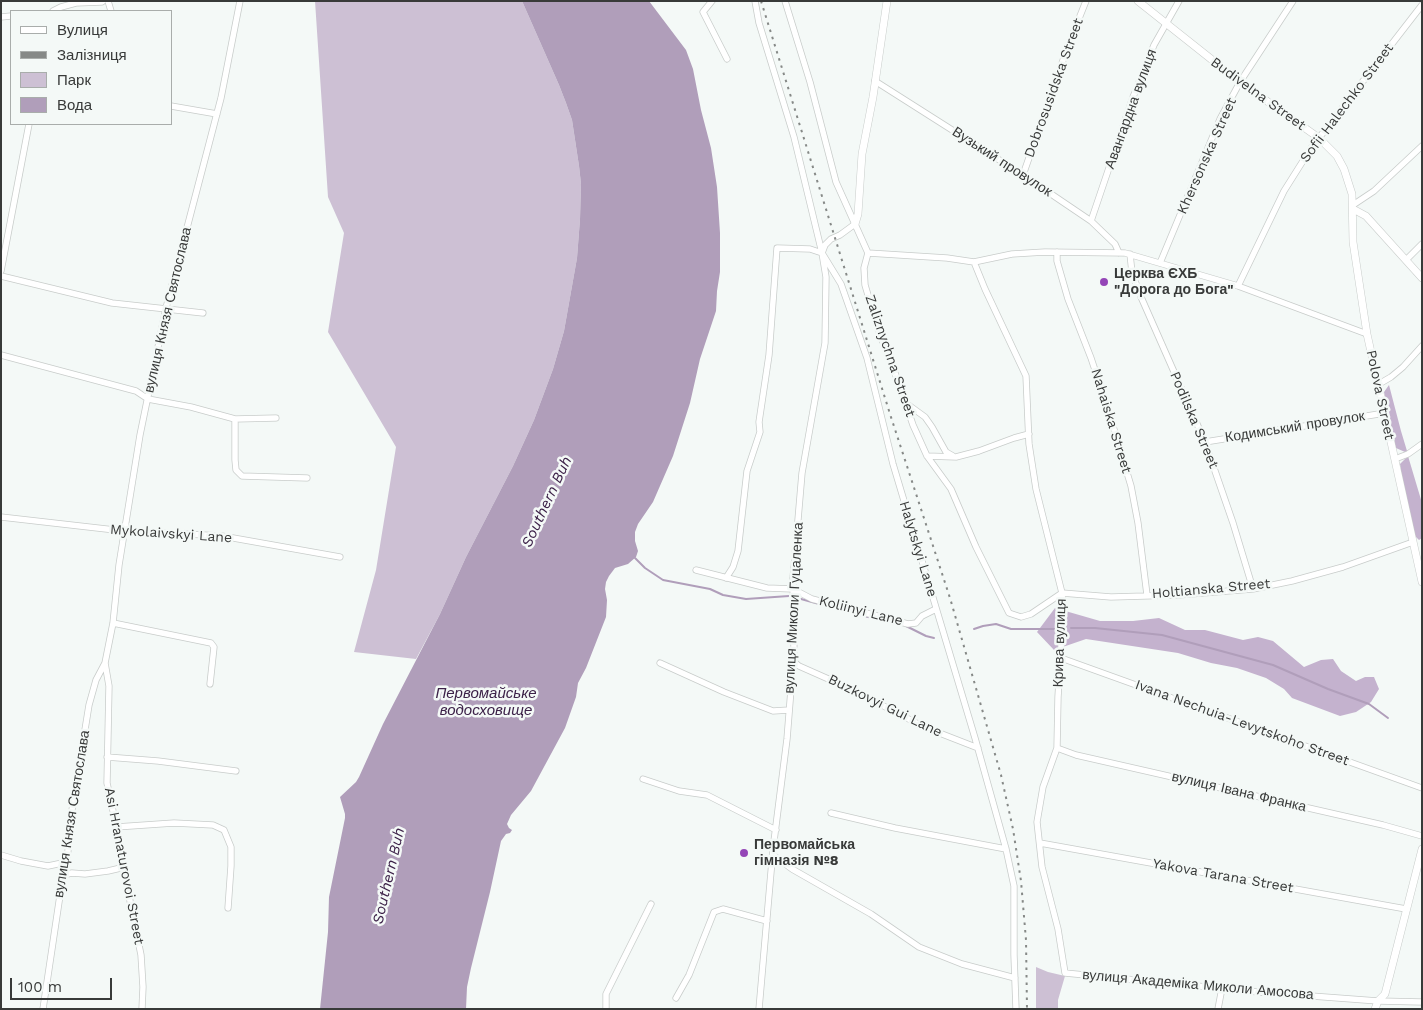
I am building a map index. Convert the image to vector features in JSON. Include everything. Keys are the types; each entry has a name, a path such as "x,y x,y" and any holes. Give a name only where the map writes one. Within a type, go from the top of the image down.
{"street":[{"path":"55,10 76,3 103,1"},
{"name":"вулиця Князя Святослава","path":"43,1009 63,875 67,862 89,706 96,680 105,663 113,623 140,435 166,308 217,114 240,1"},
{"path":"712,1 703,12 727,59"},
{"path":"755,1 759,23 794,137 822,253"},
{"path":"785,1 810,82 836,182 868,253 947,258 974,262 1012,254 1057,252 1130,254 1238,286 1367,334"},
{"path":"822,253 825,245 831,238 840,235 855,224 858,214 862,154 887,1"},
{"name":"Dobrosusidska Street","path":"1023,175 1068,46 1086,1"},
{"name":"Budivelna Street","path":"1138,1 1240,82 1319,138 1337,156 1344,169 1352,194 1353,207"},
{"name":"Авангардна вулиця","path":"1091,220 1133,96 1154,45 1179,1"},
{"name":"Khersonska Street","path":"1160,263 1220,119 1240,82 1293,1"},
{"name":"Sofii Halechko Street","path":"1238,286 1284,190 1312,145 1422,5"},
{"name":"Вузький провулок","path":"875,81 1091,220 1115,244 1119,253"},
{"path":"172,106 217,114"},
{"path":"1,271 29,125"},
{"path":"1422,146 1374,191 1353,207 1366,216 1422,278"},
{"name":"Polova Street","path":"1353,207 1353,242 1367,334 1413,542 1418,549 1422,582"},
{"path":"1406,260 1422,244"},
{"path":"726,578 733,567 738,552 747,471 760,432 759,422 769,354 777,248 810,249 822,253"},
{"name":"Nahaiska Street","path":"1057,252 1057,261 1068,299 1091,358 1131,486 1138,523 1147,595"},
{"name":"вулиця Миколи Гуцаленка","path":"759,1009 773,855 787,739 793,661 793,589 802,474 825,343 826,277 822,253"},
{"name":"Halytskyi Lane","path":"822,253 841,284 867,358 893,464 978,748 1006,849 1014,886 1016,1009"},
{"name":"Zaliznychna Street","path":"868,253 864,268 865,285 879,332 913,425 927,456 952,489 976,547 1009,613 1021,617 1031,614 1062,593"},
{"name":"Podilska Street","path":"1130,254 1132,272 1141,297 1205,442 1253,589"},
{"name":"Крива вулиця","path":"974,262 1026,376 1029,434 1036,489 1062,593 1063,615 1057,748 1043,787 1037,822 1042,867 1058,929 1065,973"},
{"path":"1,276 112,303 202,313"},
{"path":"1379,384 1403,367 1422,346"},
{"path":"1,355 136,391 148,399 235,419 276,418"},
{"path":"906,404 925,417 946,452 954,457"},
{"name":"Кодимський провулок","path":"1205,442 1385,413"},
{"path":"235,419 236,470 242,476 307,478"},
{"path":"927,456 954,457 980,451 1029,434"},
{"path":"1395,459 1408,454 1422,444"},
{"name":"Mykolaivskyi Lane","path":"1,517 125,531 222,536 340,556"},
{"name":"Holtianska Street","path":"1062,593 1111,597 1179,595 1253,589 1344,567 1413,542"},
{"name":"Koliinyi Lane","path":"696,570 767,588 793,589 812,599 908,624 916,623 922,616 936,609"},
{"path":"113,623 212,643 214,647 210,684"},
{"name":"Ivana Nechuia-Levytskoho Street","path":"1061,658 1422,788"},
{"name":"Buzkovyi Gui Lane","path":"793,661 799,666 851,689 924,727 978,748"},
{"name":"Asi Hranaturovoi Street","path":"105,663 109,686 107,783 141,955 142,1009"},
{"path":"660,663 772,711 789,710"},
{"name":"вулиця Івана Франка","path":"1057,748 1076,755 1365,821 1422,836"},
{"name":"вулиця Князя Святослава","path":"107,757 158,761 236,771"},
{"path":"643,779 679,791 707,795 776,830"},
{"path":"831,813 895,828 1006,849"},
{"path":"116,827 174,823 213,825 224,830 231,847 228,908"},
{"name":"Yakova Tarana Street","path":"1040,842 1406,909"},
{"path":"1375,1009 1378,1001 1384,994 1422,849"},
{"path":"1,855 48,866 67,862"},
{"path":"773,855 792,869 871,914 919,947 962,964 1015,978"},
{"path":"63,875 72,873 85,874 125,867"},
{"path":"606,1009 606,994 651,904"},
{"path":"676,998 689,975 714,912 723,909 767,921"},
{"name":"вулиця Академіка Миколи Амосова","path":"1065,973 1258,992 1378,1001 1422,1002"},
{"path":"1218,1009 1222,988"}],"green space":[{"path":"315,1 522,1 559,85 572,120 581,184 580,219 577,258 564,331 553,369 534,420 440,614 416,659 354,652 376,570 396,447 328,332 344,233 328,197"},
{"path":"1036,967 1065,976 1058,1000 1058,1009 1036,1009"}],"shaded area":[{"path":"1389,385 1407,451 1405,452 1396,448 1393,439 1384,392"},
{"path":"1408,456 1422,503 1422,538 1419,540 1415,536 1400,464"},
{"path":"1055,608 1100,621 1133,621 1159,618 1185,630 1205,630 1243,640 1258,637 1273,641 1304,667 1321,660 1333,659 1341,671 1356,681 1365,677 1374,677 1379,689 1371,702 1356,712 1340,716 1292,698 1284,689 1266,678 1237,668 1211,663 1178,653 1086,639 1054,650 1037,632"}],"water":[{"name":"Первомайське водосховище","path":"522,1 649,1 686,50 693,69 711,148 717,187 720,272 716,311 700,359 690,403 673,456 653,502 638,524 635,532 638,551 636,557 628,564 615,568 606,582 606,617 586,668 578,683 576,697 565,728 531,791 511,815 507,824 512,830 501,841 467,987 466,1009 320,1009 328,932 329,897 345,818 340,797 359,777 383,724 513,466 534,420 553,369 564,331 577,258 581,184 579,166 572,120 559,85"}],"waterway":[{"path":"635,558 645,568 663,580 710,589 723,595 746,599 789,596"},
{"path":"801,599 882,620"},
{"path":"974,629 996,624 1011,629 1055,629"},
{"path":"906,626 934,638"},
{"path":"1071,628 1095,628 1162,635 1273,665 1328,689 1369,704 1388,718"}],"railway":[{"path":"761,1 890,414 950,598 1001,775 1013,829 1021,881 1026,940 1027,1009"}],"place":[{"name":"Церква ЄХБ \"Дорога до Бога\"","path":"1104,282"},
{"name":"Первомайська гімназія №8","path":"744,853"}],"water label":[{"name":"Southern Buh","path":"547,502"},
{"name":"Southern Buh","path":"389,876"}]}
